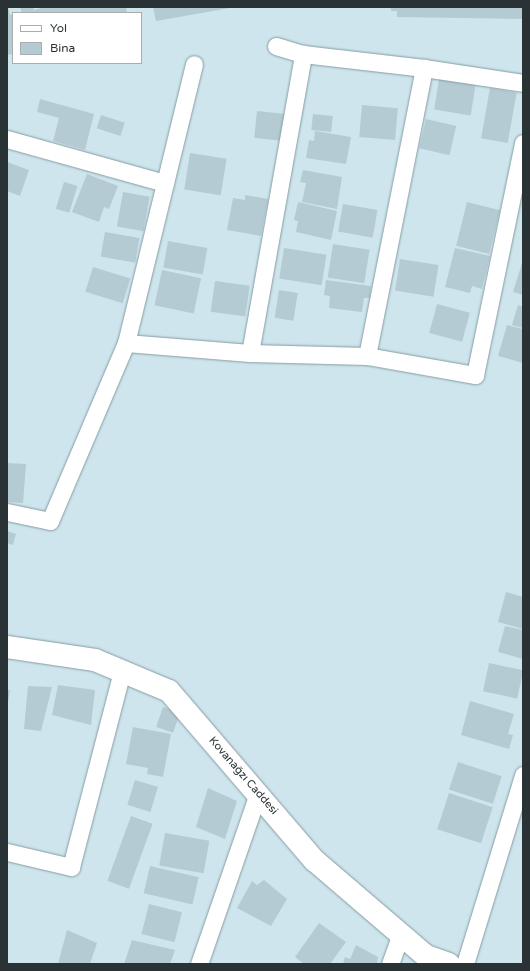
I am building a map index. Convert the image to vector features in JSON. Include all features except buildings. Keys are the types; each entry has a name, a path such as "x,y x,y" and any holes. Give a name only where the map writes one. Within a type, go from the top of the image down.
{"street":[{"path":"276,46 304,54 424,68 523,83"},
{"path":"250,353 304,54"},
{"path":"7,512 50,521 126,343 194,64"},
{"path":"367,356 424,68"},
{"path":"7,139 165,183"},
{"path":"126,343 250,353 367,356 475,374 523,143"},
{"name":"Kovanağzı Caddesi","path":"7,647 95,660 169,691 314,860 426,956 449,964"},
{"path":"7,852 71,866 122,671"},
{"path":"465,964 523,775"},
{"path":"199,964 258,794"},
{"path":"390,964 401,934"}]}
